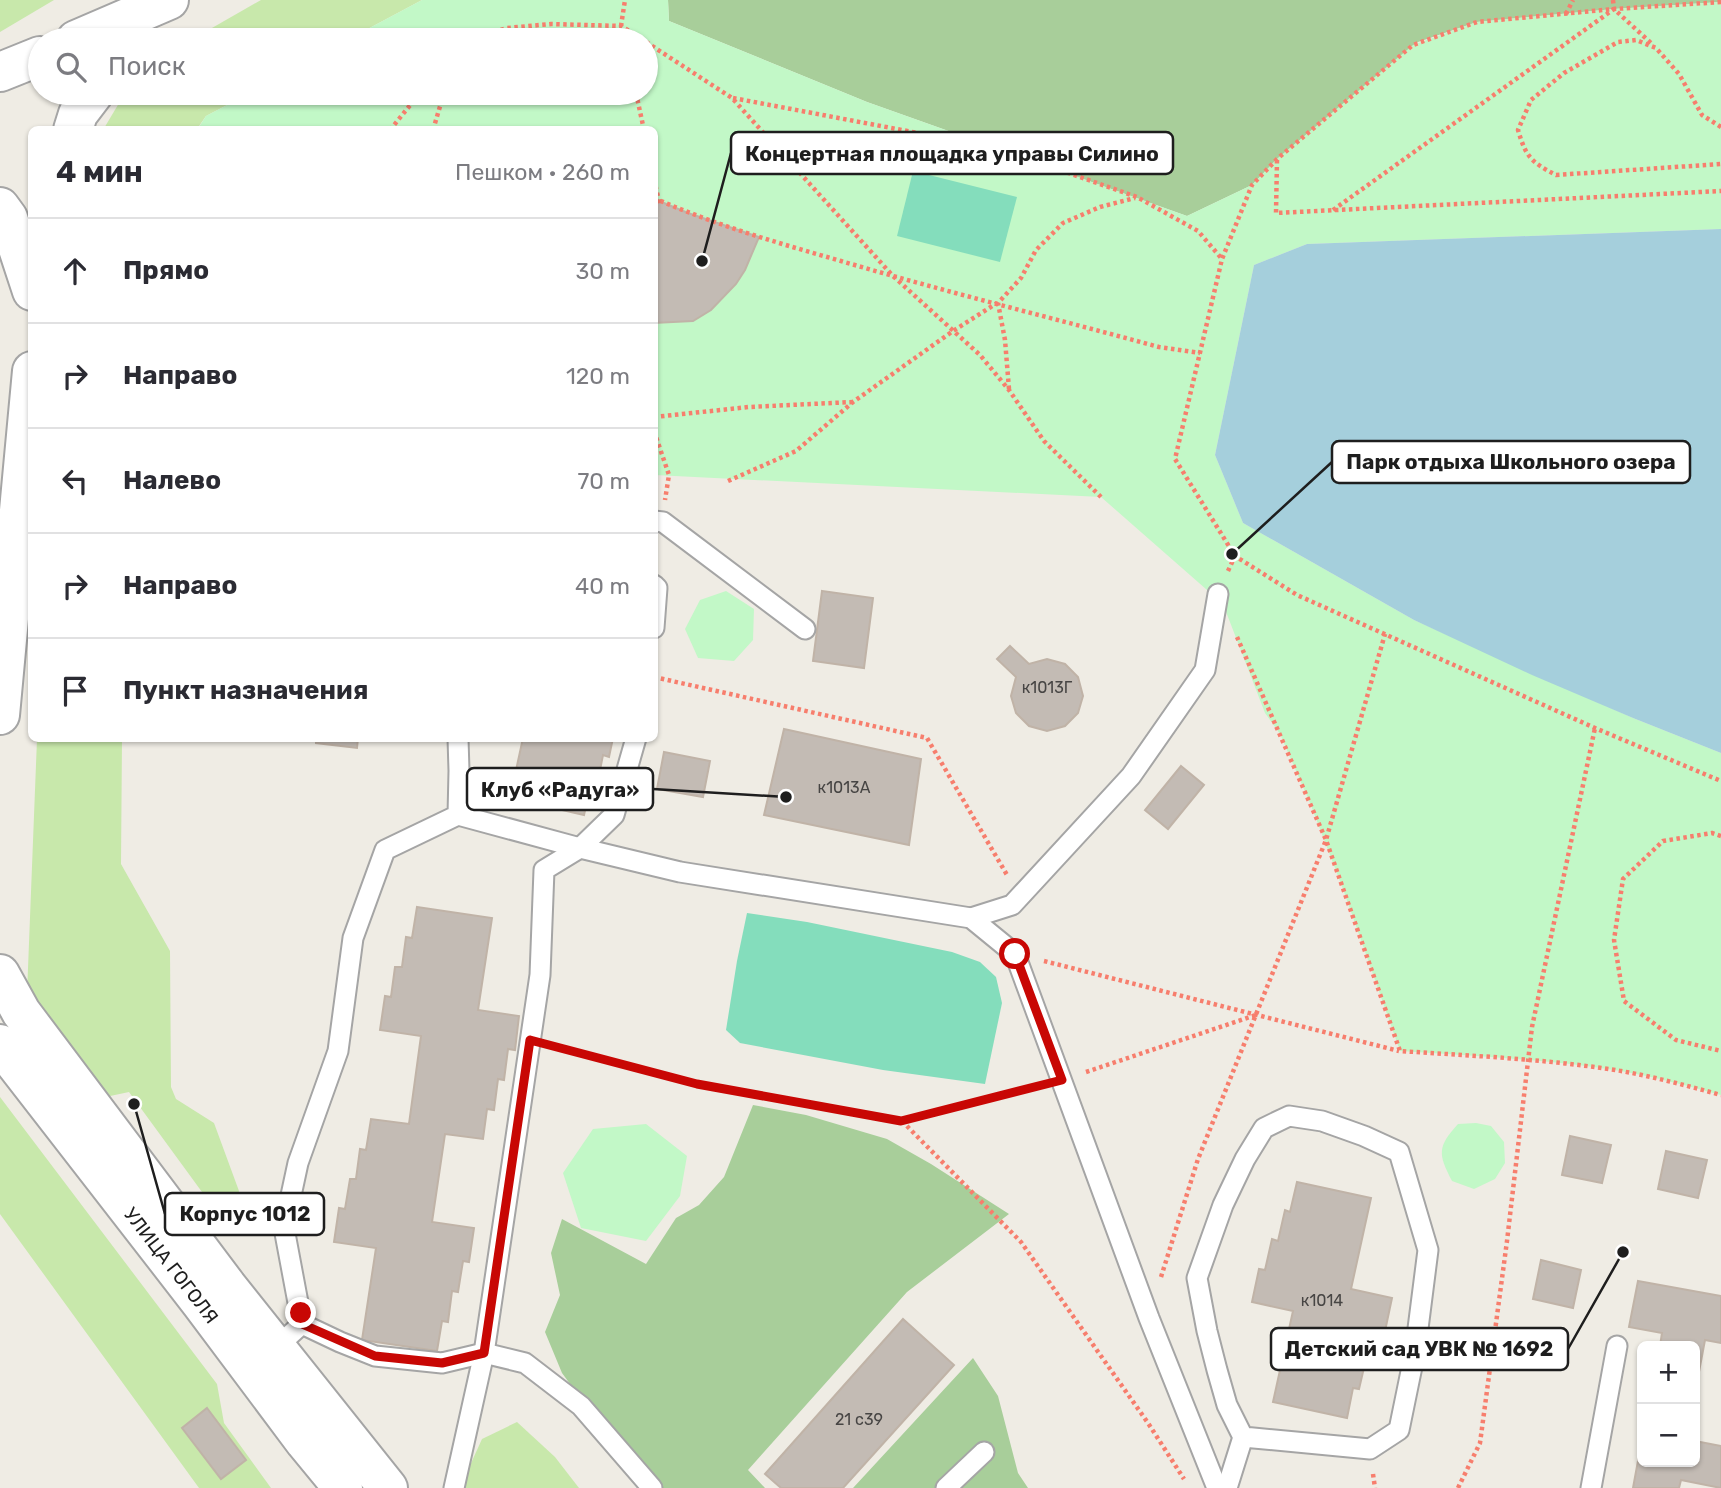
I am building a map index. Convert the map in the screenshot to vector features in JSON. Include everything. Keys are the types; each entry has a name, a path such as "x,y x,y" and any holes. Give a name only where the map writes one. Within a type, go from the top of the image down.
{"street":[{"path":"105,28 167,2"},
{"path":"145,28 167,2"},
{"path":"0,72 28,61"},
{"path":"74,126 85,105"},
{"path":"0,207 8,218 28,279"},
{"path":"0,715 3,647 28,409"},
{"path":"0,975 21,1013 228,1286 388,1488"},
{"name":"УЛИЦА ГОГОЛЯ","path":"0,1044 201,1303 276,1347 342,1488"}],"lane":[{"path":"659,521 805,629"},
{"path":"652,1488 581,1406 525,1363 484,1353 442,1363 276,1347 284,1228 298,1163 338,1051 353,938 385,850 458,815 680,872 971,918 1012,905 1131,776 1205,670 1218,594"},
{"path":"458,742 458,815"},
{"path":"454,1488 484,1353 540,975 544,870 580,848 614,815 635,742"},
{"path":"971,918 1015,954 1149,1318 1217,1488"},
{"path":"1227,1488 1243,1437 1227,1405 1207,1331 1197,1278 1223,1205 1264,1128 1289,1116 1322,1121 1398,1152 1428,1250 1415,1352 1399,1430 1370,1449 1243,1437"},
{"path":"1591,1488 1617,1346"},
{"path":"946,1488 985,1452"}],"path":[{"path":"621,26 625,0"},
{"path":"1565,15 1573,0"},
{"path":"1613,0 1614,9 1656,48 1679,74 1702,115 1721,127"},
{"path":"1721,2 1477,22 1413,45 1277,159 1252,185 1222,259 1175,459 1235,556 1297,595 1721,781"},
{"path":"1332,211 1614,9"},
{"path":"507,28 551,24 624,28"},
{"path":"1656,48 1636,40 1618,42 1564,73 1531,100 1523,115 1518,130 1524,151 1538,166 1556,175 1721,164"},
{"path":"658,50 732,98 893,276 980,355 1009,390 1044,440 1101,497"},
{"path":"732,98 997,148 1137,197 1198,231 1222,259"},
{"path":"393,126 410,105"},
{"path":"434,126 440,105"},
{"path":"639,105 643,126"},
{"path":"1277,159 1276,213 1721,191"},
{"path":"728,481 796,452 853,402 953,331 998,303 1021,278 1036,250 1063,223 1100,207 1137,197"},
{"path":"658,201 759,237 893,276 1159,347 1200,353"},
{"path":"998,303 1005,340 1009,390"},
{"path":"658,417 749,407 853,402"},
{"path":"658,444 668,475 659,521"},
{"path":"1235,556 1218,594 1326,840 1400,1051"},
{"path":"1149,1318 1198,1160 1326,840 1385,634"},
{"path":"658,678 927,738 1019,897"},
{"path":"1458,1488 1480,1443 1532,1027 1595,728"},
{"path":"1721,836 1712,833 1663,841 1623,880 1614,940 1625,1001 1676,1040 1721,1051"},
{"path":"1015,954 1400,1051 1528,1060 1620,1071 1721,1095"},
{"path":"530,1040 697,1084 901,1121 1062,1080 1256,1014"},
{"path":"901,1121 1021,1242 1148,1423 1190,1488"}],"green space":[{"path":"0,0 54,0 0,32"},
{"path":"261,0 422,0 370,28 212,28"},
{"path":"422,0 668,0 669,21 867,102 1187,216 1252,185 1277,159 1413,45 1477,22 1721,2 1721,229 1307,244 1254,265 1215,455 1243,523 1414,620 1633,718 1721,753 1721,1095 1646,1076 1594,1067 1400,1051 1310,803 1280,734 1265,713 1223,604 1101,497 658,475 658,126 200,126 206,116 227,105 658,105 658,28 370,28"},
{"path":"668,0 1721,2 1477,22 1418,42 1277,159 1252,185 1187,216 867,102 669,21"},
{"path":"118,105 227,105 206,116 199,126 105,126"},
{"path":"913,171 1017,197 1000,262 897,236"},
{"path":"726,591 754,609 753,640 734,661 698,658 685,629 700,600"},
{"path":"37,742 122,742 121,864 170,951 171,1087 176,1099 214,1123 239,1191 229,1229 129,1092 96,1099 27,994"},
{"path":"747,913 807,922 952,952 980,962 996,977 1002,1003 985,1084 883,1070 740,1043 726,1030"},
{"path":"0,1097 217,1384 224,1423 271,1488 199,1488 0,1214"},
{"path":"753,1105 806,1115 887,1139 1009,1214 907,1292 748,1470 765,1488 639,1488 603,1429 562,1373 545,1332 560,1295 551,1253 562,1219 646,1264 676,1218 699,1205 724,1177"},
{"path":"646,1124 687,1156 680,1196 646,1241 581,1228 563,1173 593,1129"},
{"path":"1458,1124 1491,1126 1504,1142 1505,1163 1495,1179 1474,1189 1452,1181 1444,1164 1442,1151 1446,1139"},
{"path":"973,1358 998,1396 1018,1473 1028,1488 853,1488"},
{"path":"517,1422 555,1457 579,1488 465,1488 467,1472 482,1439"}],"water":[{"path":"1721,229 1721,753 1532,675 1414,620 1243,523 1215,455 1254,265 1307,244"}],"building":[{"path":"658,201 759,237 736,284 711,310 693,321 658,323"},
{"path":"822,591 873,598 864,668 813,661"},
{"path":"1010,646 1029,664 1047,659 1065,664 1078,677 1083,696 1078,713 1065,726 1047,731 1029,726 1016,713 1011,696 1016,677 997,659"},
{"path":"784,729 921,759 909,845 764,815"},
{"path":"316,742 358,742 357,748"},
{"path":"522,742 612,742 609,757 603,755 597,785 591,784 584,815 510,798"},
{"path":"664,752 710,761 703,797 657,789"},
{"path":"1181,766 1204,785 1168,829 1145,810"},
{"path":"417,907 492,918 478,1010 519,1016 515,1050 508,1049 504,1080 498,1079 494,1110 487,1109 483,1139 445,1134 432,1222 474,1228 469,1262 463,1261 458,1292 452,1291 448,1322 442,1321 437,1351 362,1340 376,1248 334,1242 339,1208 345,1209 350,1179 356,1179 360,1149 366,1150 371,1119 409,1124 421,1036 380,1030 385,996 391,997 395,967 402,967 406,937 412,938"},
{"path":"1570,1136 1611,1145 1602,1183 1562,1175"},
{"path":"1666,1151 1707,1160 1698,1198 1658,1189"},
{"path":"1297,1182 1371,1198 1351,1289 1392,1298 1385,1331 1379,1330 1372,1361 1366,1359 1359,1389 1353,1388 1347,1418 1273,1402 1293,1311 1252,1302 1259,1269 1265,1270 1272,1239 1278,1241 1285,1210 1290,1212"},
{"path":"1541,1260 1581,1270 1573,1308 1533,1299"},
{"path":"1638,1281 1721,1296 1721,1343 1705,1340 1700,1366 1700,1341 1661,1341 1662,1333 1629,1327"},
{"path":"903,1319 954,1365 843,1488 781,1488 765,1474"},
{"path":"207,1408 246,1460 221,1479 182,1428"},
{"path":"1700,1442 1721,1446 1721,1488 1681,1480 1679,1488 1633,1488 1637,1466 1700,1467"}],"place":[{"name":"Концертная площадка управы Силино","path":"702,261"},
{"name":"Парк отдыха Школьного озера","path":"1232,554"},
{"name":"Клуб «Радуга»","path":"786,797"},
{"name":"Корпус 1012","path":"134,1104"},
{"name":"Детский сад УВК № 1692","path":"1623,1252"}],"route":[{"path":"301,1313 302,1324 375,1356 442,1363 484,1353 530,1040 697,1084 901,1121 1062,1080 1015,954"}]}
